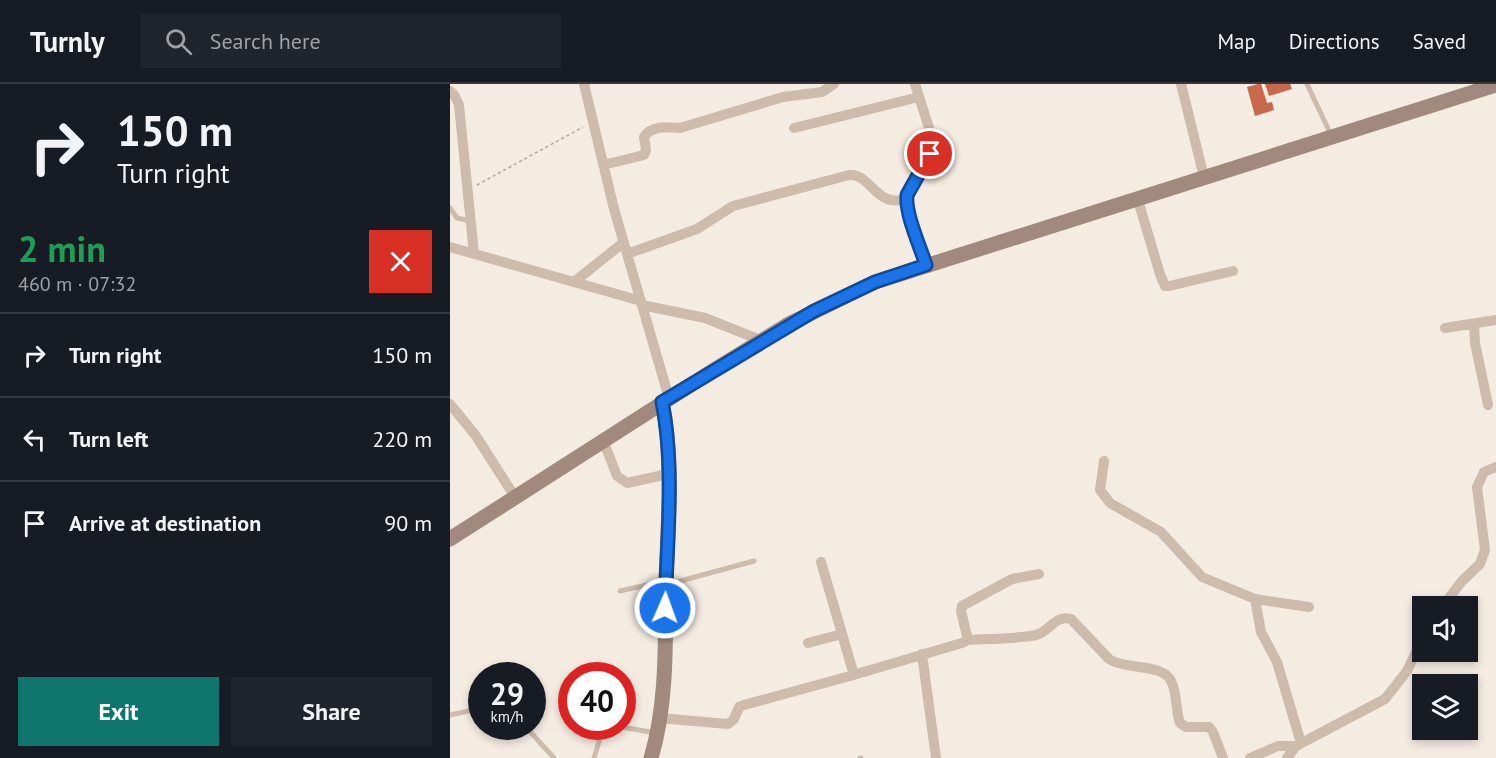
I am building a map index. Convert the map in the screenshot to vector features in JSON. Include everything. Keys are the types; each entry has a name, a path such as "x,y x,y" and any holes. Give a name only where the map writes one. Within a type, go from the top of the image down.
{"main road":[{"path":"450,539 789,324 875,282 1496,85"},
{"path":"654,756 662,702 668,474 666,400"}],"street":[{"path":"594,84 584,84 603,165 642,303 666,400"},
{"path":"603,165 646,153 644,137 648,132 667,126 680,128 783,97 822,92 834,84"},
{"path":"915,84 932,140 930,154 906,200 926,265"},
{"path":"1181,84 1204,177"},
{"path":"450,91 459,105 474,254"},
{"path":"794,128 919,97"},
{"path":"627,254 697,229 733,206 849,175 861,177 869,187 885,198 906,200"},
{"path":"1137,197 1165,286 1233,271"},
{"path":"574,282 624,242"},
{"path":"450,247 642,303 705,318 763,341"},
{"path":"1445,328 1496,320"},
{"path":"1474,325 1475,343 1488,405"},
{"path":"450,404 476,436 515,497"},
{"path":"603,440 617,476 627,483 668,474"},
{"path":"1104,461 1100,490 1102,495 1110,503 1161,532 1202,577 1256,599 1309,607"},
{"path":"1451,596 1483,559 1485,550 1477,486 1484,472 1496,468"},
{"path":"821,562 854,675"},
{"path":"968,640 961,611 962,606 1012,579 1039,574"},
{"path":"1256,599 1261,632 1277,662 1298,744"},
{"path":"658,726 728,724 734,720 739,707 744,705 854,675 968,640 1036,635 1063,618 1071,619 1109,659 1117,664 1154,670 1168,677 1175,690 1180,723 1186,727 1209,727 1223,758"},
{"path":"808,643 842,634"},
{"path":"922,654 936,758"},
{"path":"1250,758 1278,746 1298,744 1385,699 1407,671 1412,660"},
{"path":"1287,758 1298,744"}],"lane":[{"path":"1307,84 1333,138"},
{"path":"450,208 457,218 471,221"},
{"path":"620,591 666,583 754,561"},
{"path":"450,715 468,711"},
{"path":"636,726 658,726"},
{"path":"538,740 555,758"},
{"path":"594,758 600,740"}],"path":[{"path":"468,190 512,168 593,121"}],"building":[{"path":"1261,84 1267,103 1272,102 1274,110 1255,116 1247,87"},
{"path":"1265,84 1290,84 1292,89 1269,96"}],"route":[{"path":"665,608 668,449 662,402 814,311 875,282 926,265 906,200 930,154"}]}
